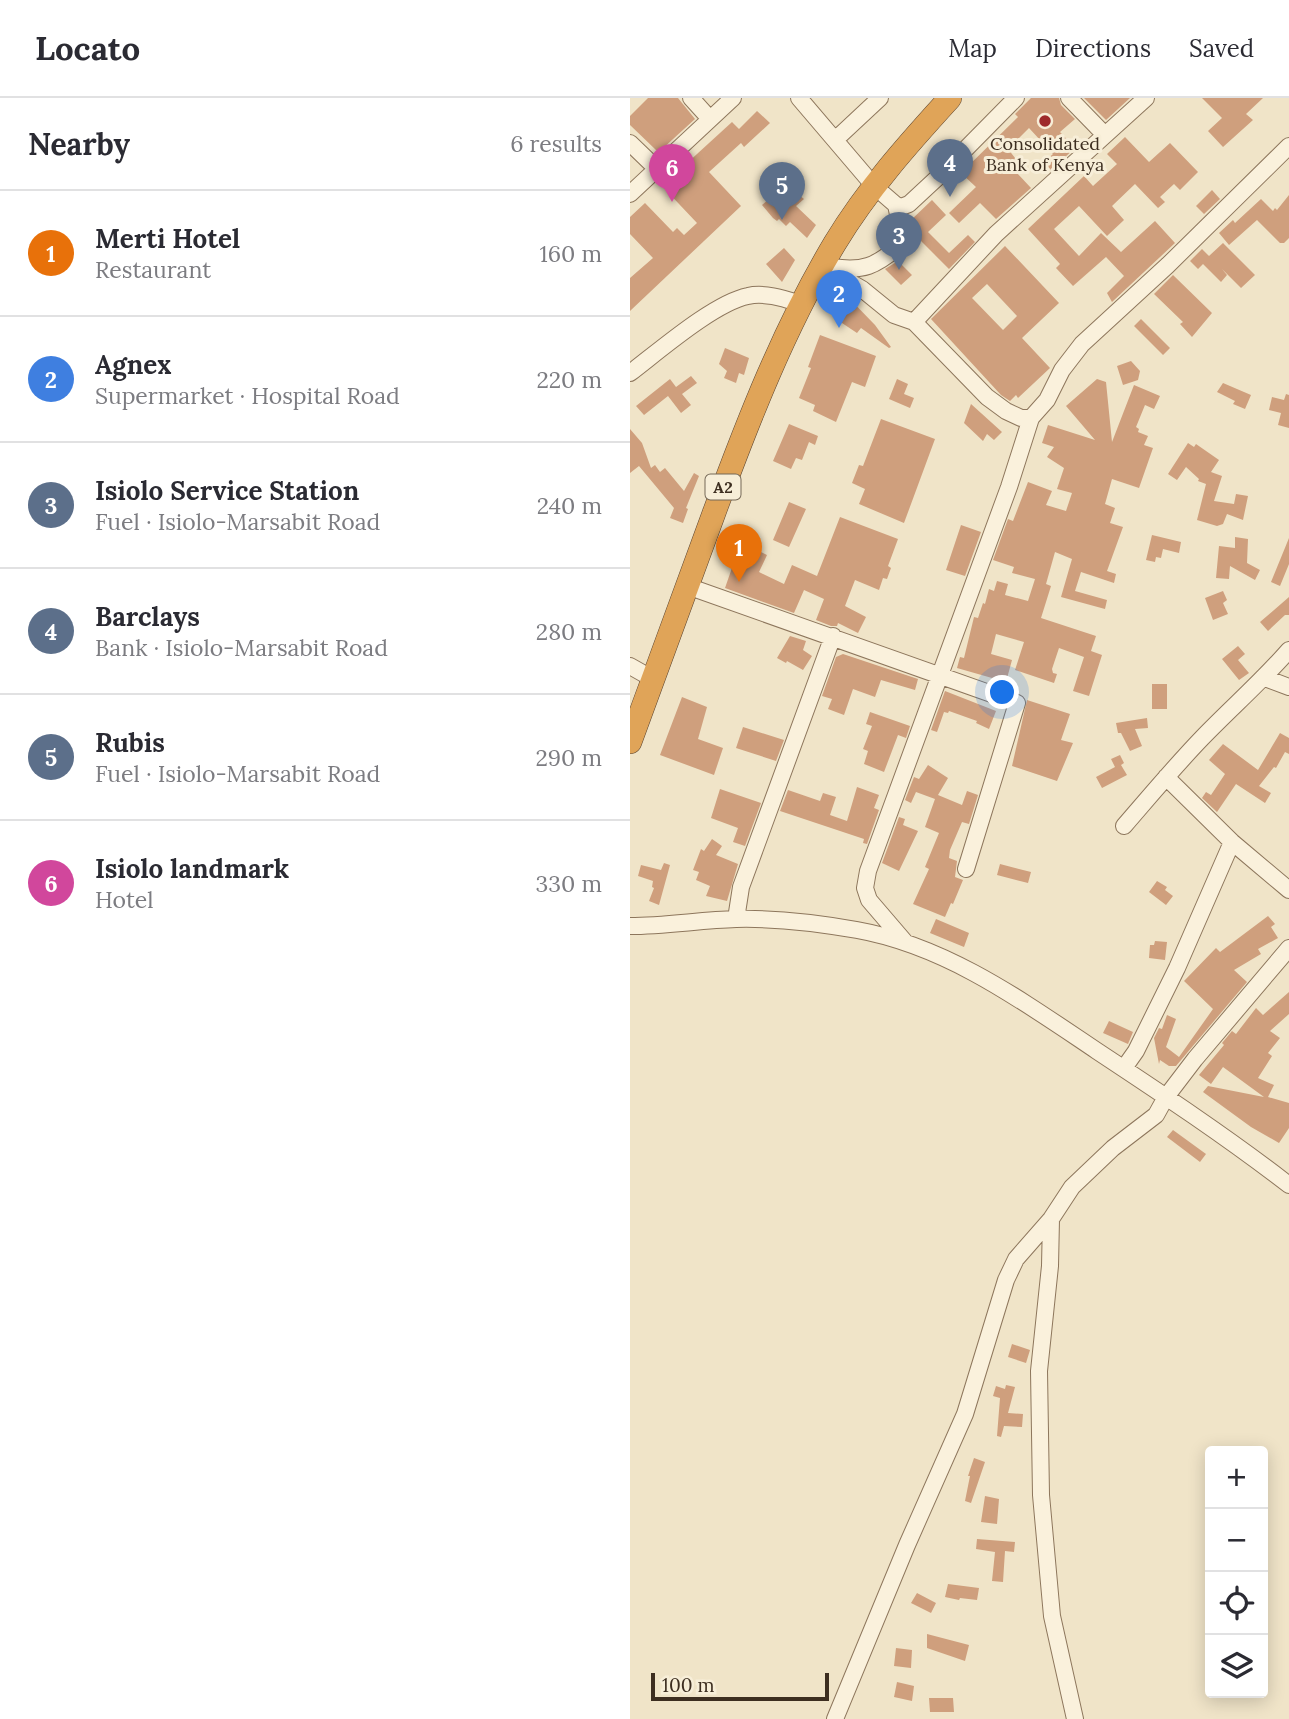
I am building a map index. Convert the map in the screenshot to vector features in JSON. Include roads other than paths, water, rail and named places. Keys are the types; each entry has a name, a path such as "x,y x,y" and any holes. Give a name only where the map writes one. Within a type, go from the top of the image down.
{"highway":[{"name":"A2","path":"630,742 749,421 801,304 836,242 874,186 950,98"}],"street":[{"path":"691,98 710,119"},
{"path":"630,194 733,98"},
{"path":"799,98 874,186 901,207 909,204 1016,98"},
{"path":"835,140 880,98"},
{"path":"1069,98 1105,135"},
{"path":"914,322 996,234 1146,98"},
{"path":"630,143 658,170"},
{"path":"905,942 869,900 865,888 868,871 1009,487 1031,418 1047,400 1062,370 1082,344 1168,265 1289,146"},
{"path":"822,266 847,270 876,265 885,259 899,246 902,233 896,205"},
{"path":"822,266 862,289 894,315 914,322 987,397 1021,418 1031,418"},
{"path":"631,369 724,305 749,295 772,296 801,304"},
{"path":"687,586 1017,703 966,869"},
{"path":"736,919 741,887 833,636"},
{"path":"1124,827 1166,777 1241,698 1265,678 1289,650"},
{"path":"630,666 653,679"},
{"path":"1265,678 1289,687"},
{"path":"1166,777 1232,842 1289,890"},
{"path":"1124,1068 1136,1051 1177,968 1232,842"},
{"path":"630,926 736,919 811,922 861,930 905,942 955,963 1016,997 1124,1068 1289,1185"},
{"path":"841,1714 906,1545 965,1414 1006,1280 1026,1246 1051,1219 1072,1187 1113,1148 1149,1122 1195,1059 1289,948"},
{"path":"1051,1219 1050,1266 1039,1371 1041,1495 1052,1616 1074,1719"}],"place":[{"name":"Consolidated Bank of Kenya","path":"1045,121"},
{"name":"Barclays","path":"950,197"},
{"name":"Isiolo landmark","path":"672,202"},
{"name":"Rubis","path":"782,220"},
{"name":"Isiolo Service Station","path":"899,270"},
{"name":"Agnex","path":"839,328"},
{"name":"Merti Hotel","path":"739,582"}]}
